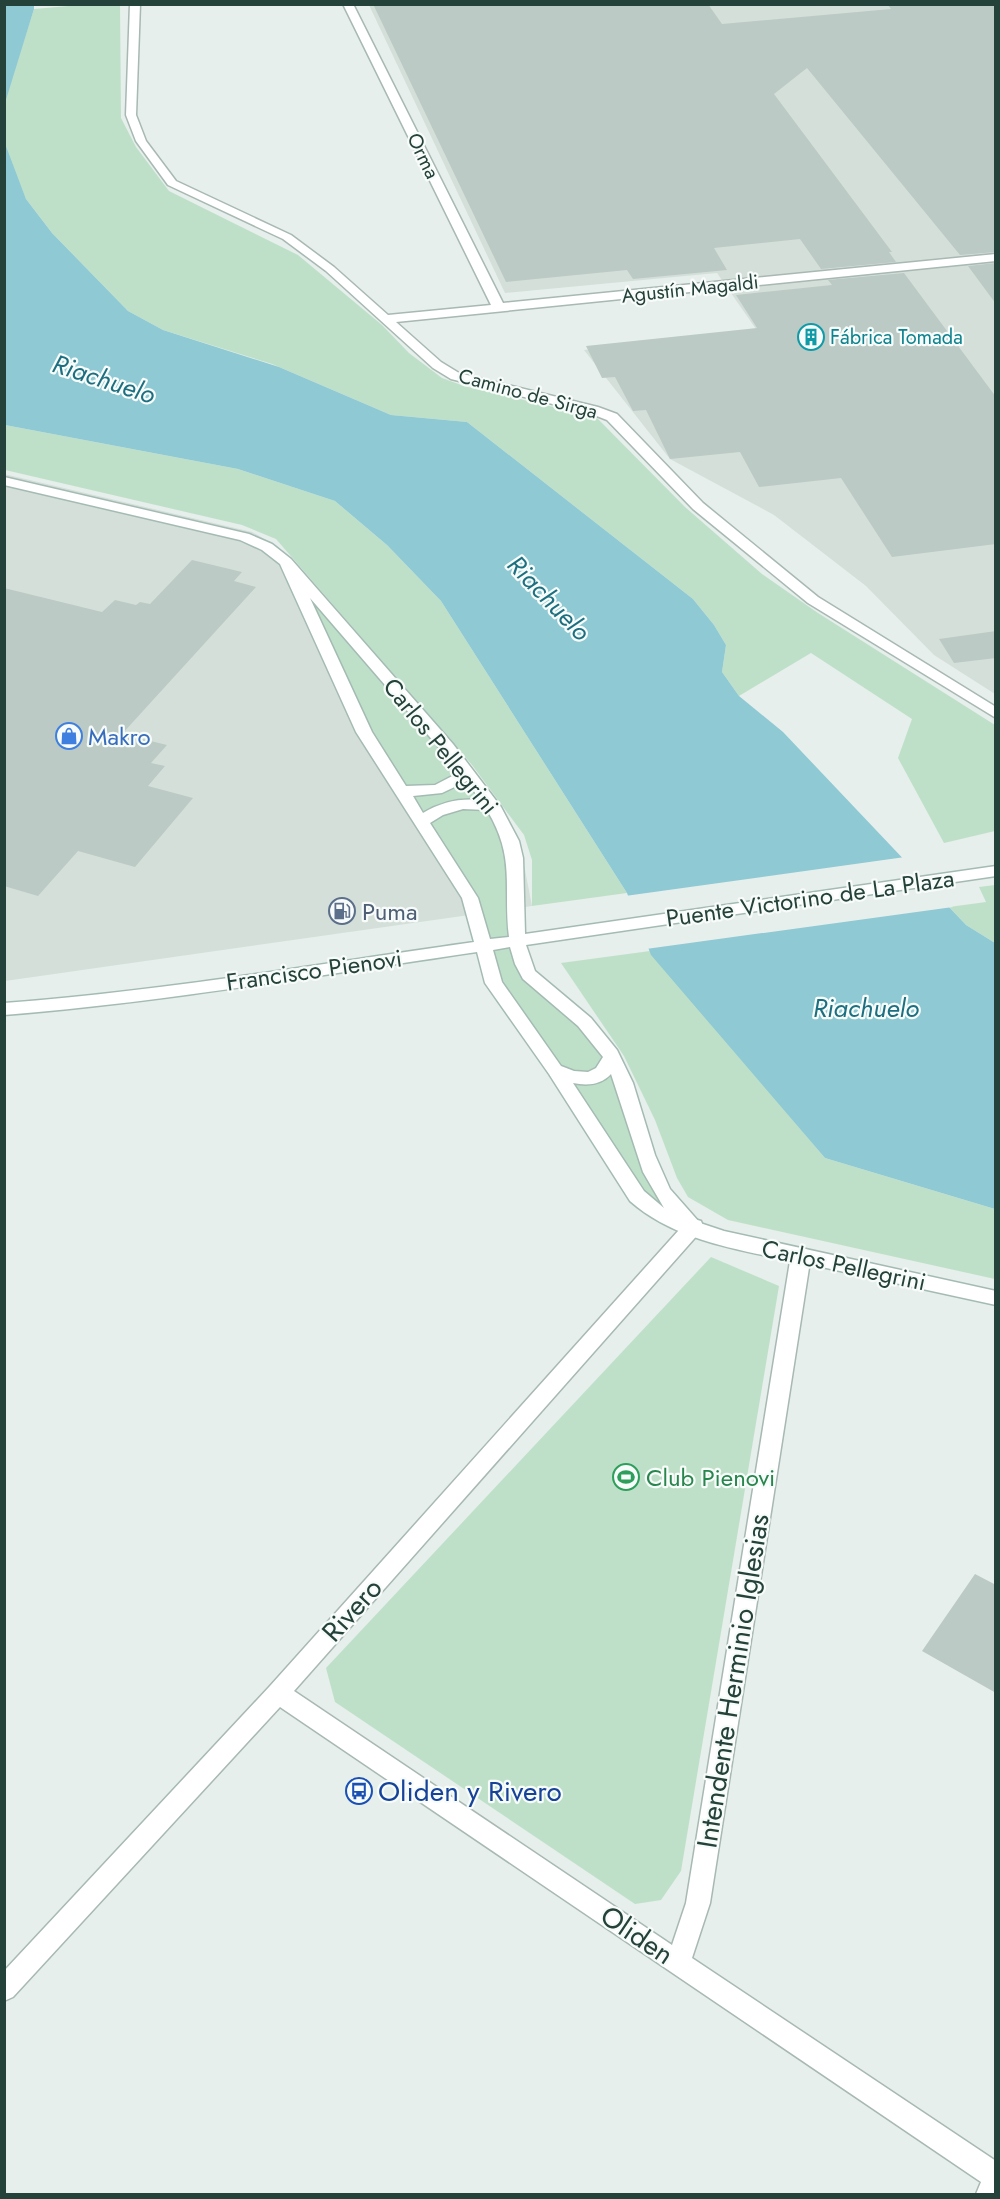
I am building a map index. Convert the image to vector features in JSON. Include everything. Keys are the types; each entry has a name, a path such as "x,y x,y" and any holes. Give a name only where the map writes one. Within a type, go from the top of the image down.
{"street":[{"name":"Camino de Sirga","path":"135,4 131,115 141,141 172,183 287,237 330,269 437,365 455,376 593,410 612,417 698,506 813,600 996,714"},
{"name":"Orma","path":"348,4 499,308"},
{"name":"Agustín Magaldi","path":"385,320 996,257"},
{"name":"Carlos Pellegrini","path":"4,481 244,537 267,547 286,562 468,772 504,824 516,858 519,891 514,922 523,966 530,976 597,1034 621,1076 661,1189 675,1209 694,1226"},
{"name":"Carlos Pellegrini","path":"286,562 364,732 470,898 494,983 555,1070 637,1196 653,1210 670,1220 694,1226 722,1239 996,1298"},
{"path":"400,790 420,792 440,790 457,783 468,772"},
{"path":"421,823 433,812 450,804 472,802 492,806"},
{"name":"Puente Victorino de La Plaza","path":"624,926 996,871"},
{"name":"Francisco Pienovi","path":"4,1009 67,1004 211,985 624,926"},
{"path":"555,1070 576,1078 598,1076 609,1068 612,1057"},
{"name":"Rivero","path":"4,1989 278,1693 694,1226"},
{"name":"Intendente Herminio Iglesias","path":"678,1963 698,1903 801,1255"},
{"name":"Oliden","path":"278,1693 996,2177"},
{"path":"989,2194 996,2183"}],"shaded area":[{"path":"369,5 995,5 995,694 934,655 866,586 774,515 670,459 584,350 756,329 717,273 505,293"},
{"path":"4,474 252,532 277,546 470,767 519,839 532,906 5,981"}],"green space":[{"path":"80,5 120,5 121,118 136,147 169,191 298,255 382,325 409,353 442,378 464,386 596,417 685,507 762,574 818,613 995,725 995,831 944,843 898,758 912,719 811,653 739,696 722,672 726,645 714,625 693,599 467,422 391,415 272,364 163,330 128,311 52,233 26,199 7,152 5,141 4,103 34,9"},
{"path":"5,425 238,469 335,501 387,545 441,601 627,893 532,906 532,860 524,835 472,765 276,539 242,525 5,470"},
{"path":"286,562 504,824 523,966 596,1034 675,1209 653,1210 502,997 475,911 373,749"},
{"path":"995,885 995,943 966,925 949,907 986,902 979,887"},
{"path":"650,951 825,1158 995,1209 995,1279 728,1220 688,1197 677,1178 655,1120 624,1056 561,963"},
{"name":"Club Pienovi","path":"711,1257 779,1286 681,1871 661,1900 635,1904 335,1702 326,1668"}],"water":[{"path":"5,4 34,5 34,9 5,103"},
{"name":"Riachuelo","path":"4,141 26,199 52,233 128,311 163,330 279,367 391,415 467,422 693,599 714,625 726,645 722,672 739,696 783,732 966,925 995,943 995,1209 825,1158 651,955 627,893 441,601 387,545 335,501 238,469 5,425"}],"pier":[{"path":"905,857 953,907 646,949 625,896"}],"building":[{"path":"373,4 708,4 722,24 891,9 887,4 996,4 996,252 960,255 807,68 774,94 892,252 889,252 896,262 821,269 800,239 714,248 727,270 633,279 627,270 506,282"},
{"path":"996,263 996,304 968,266"},
{"path":"904,273 996,397 996,544 892,557 841,478 759,487 740,452 670,459 646,410 633,411 615,377 602,378 586,346 757,328 736,295 832,285 828,280"},
{"name":"Makro","path":"192,560 242,572 234,581 256,587 122,734 167,745 151,763 165,766 148,786 193,798 135,867 78,851 38,896 4,886 4,588 102,612 115,600 136,605 140,602 150,604"},
{"path":"996,631 996,658 954,663 939,639"},
{"path":"975,1574 996,1585 996,1693 922,1651"}],"place":[{"name":"Fábrica Tomada","path":"811,337"},
{"name":"Makro","path":"69,736"},
{"name":"Puma","path":"342,911"},
{"name":"Club Pienovi","path":"626,1477"},
{"name":"Oliden y Rivero","path":"359,1791"}]}
